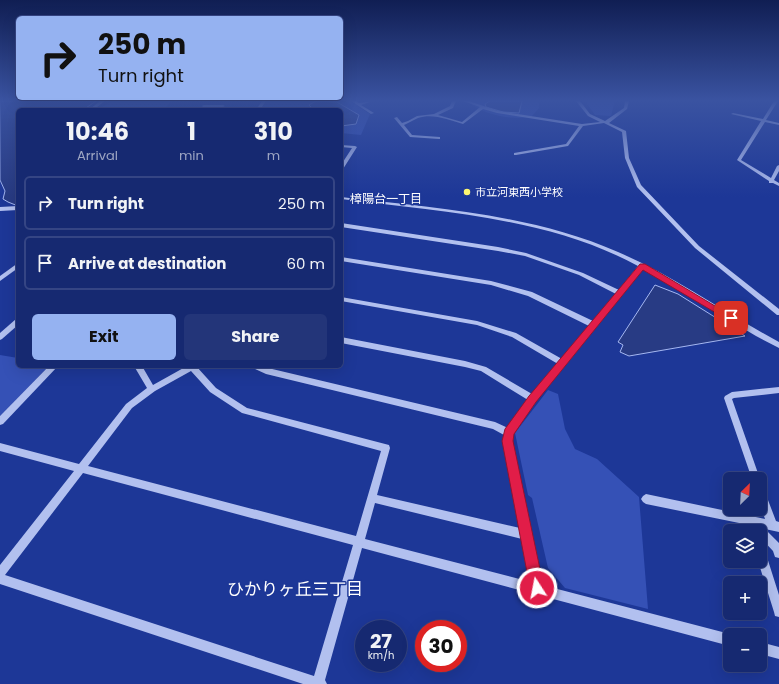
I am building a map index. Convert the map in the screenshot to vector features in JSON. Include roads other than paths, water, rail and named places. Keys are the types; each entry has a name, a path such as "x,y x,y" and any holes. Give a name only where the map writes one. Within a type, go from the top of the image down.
{"street":[{"path":"408,133 411,136 439,138"},
{"path":"516,154 567,145 576,133"},
{"path":"624,133 627,158 639,186 651,197 682,233 697,247 779,313"},
{"path":"756,133 739,160 779,185"},
{"path":"343,146 355,147 343,165"},
{"path":"772,182 779,166"},
{"path":"343,198 529,225 589,243 642,266 779,345"},
{"path":"0,209 16,208"},
{"path":"343,225 498,249 526,255 581,274 619,293"},
{"path":"343,259 491,283 530,294 594,325"},
{"path":"537,588 507,441 509,433 533,399 642,266"},
{"path":"0,279 16,267"},
{"path":"343,299 484,324 514,335 563,363"},
{"path":"0,337 16,323"},
{"path":"343,340 471,366 499,378 533,399"},
{"path":"0,421 52,368"},
{"path":"139,368 152,389"},
{"path":"0,573 129,406 152,389 190,368"},
{"path":"0,579 319,684 386,448 245,411 213,390 193,368"},
{"path":"260,368 266,371 495,426 509,433"},
{"path":"754,472 728,398 732,395 779,390"},
{"path":"0,447 723,638"},
{"path":"372,498 527,535"},
{"path":"646,499 776,526"},
{"path":"767,506 776,526"},
{"path":"751,520 752,524"},
{"path":"751,520 777,548 779,553"},
{"path":"765,568 779,612"},
{"path":"767,650 779,653"}],"place":[{"name":"市立河東西小学校","path":"467,192"}],"district":[{"name":"樟陽台一丁目","path":"386,199"},
{"name":"ひかりヶ丘三丁目","path":"295,589"}]}
